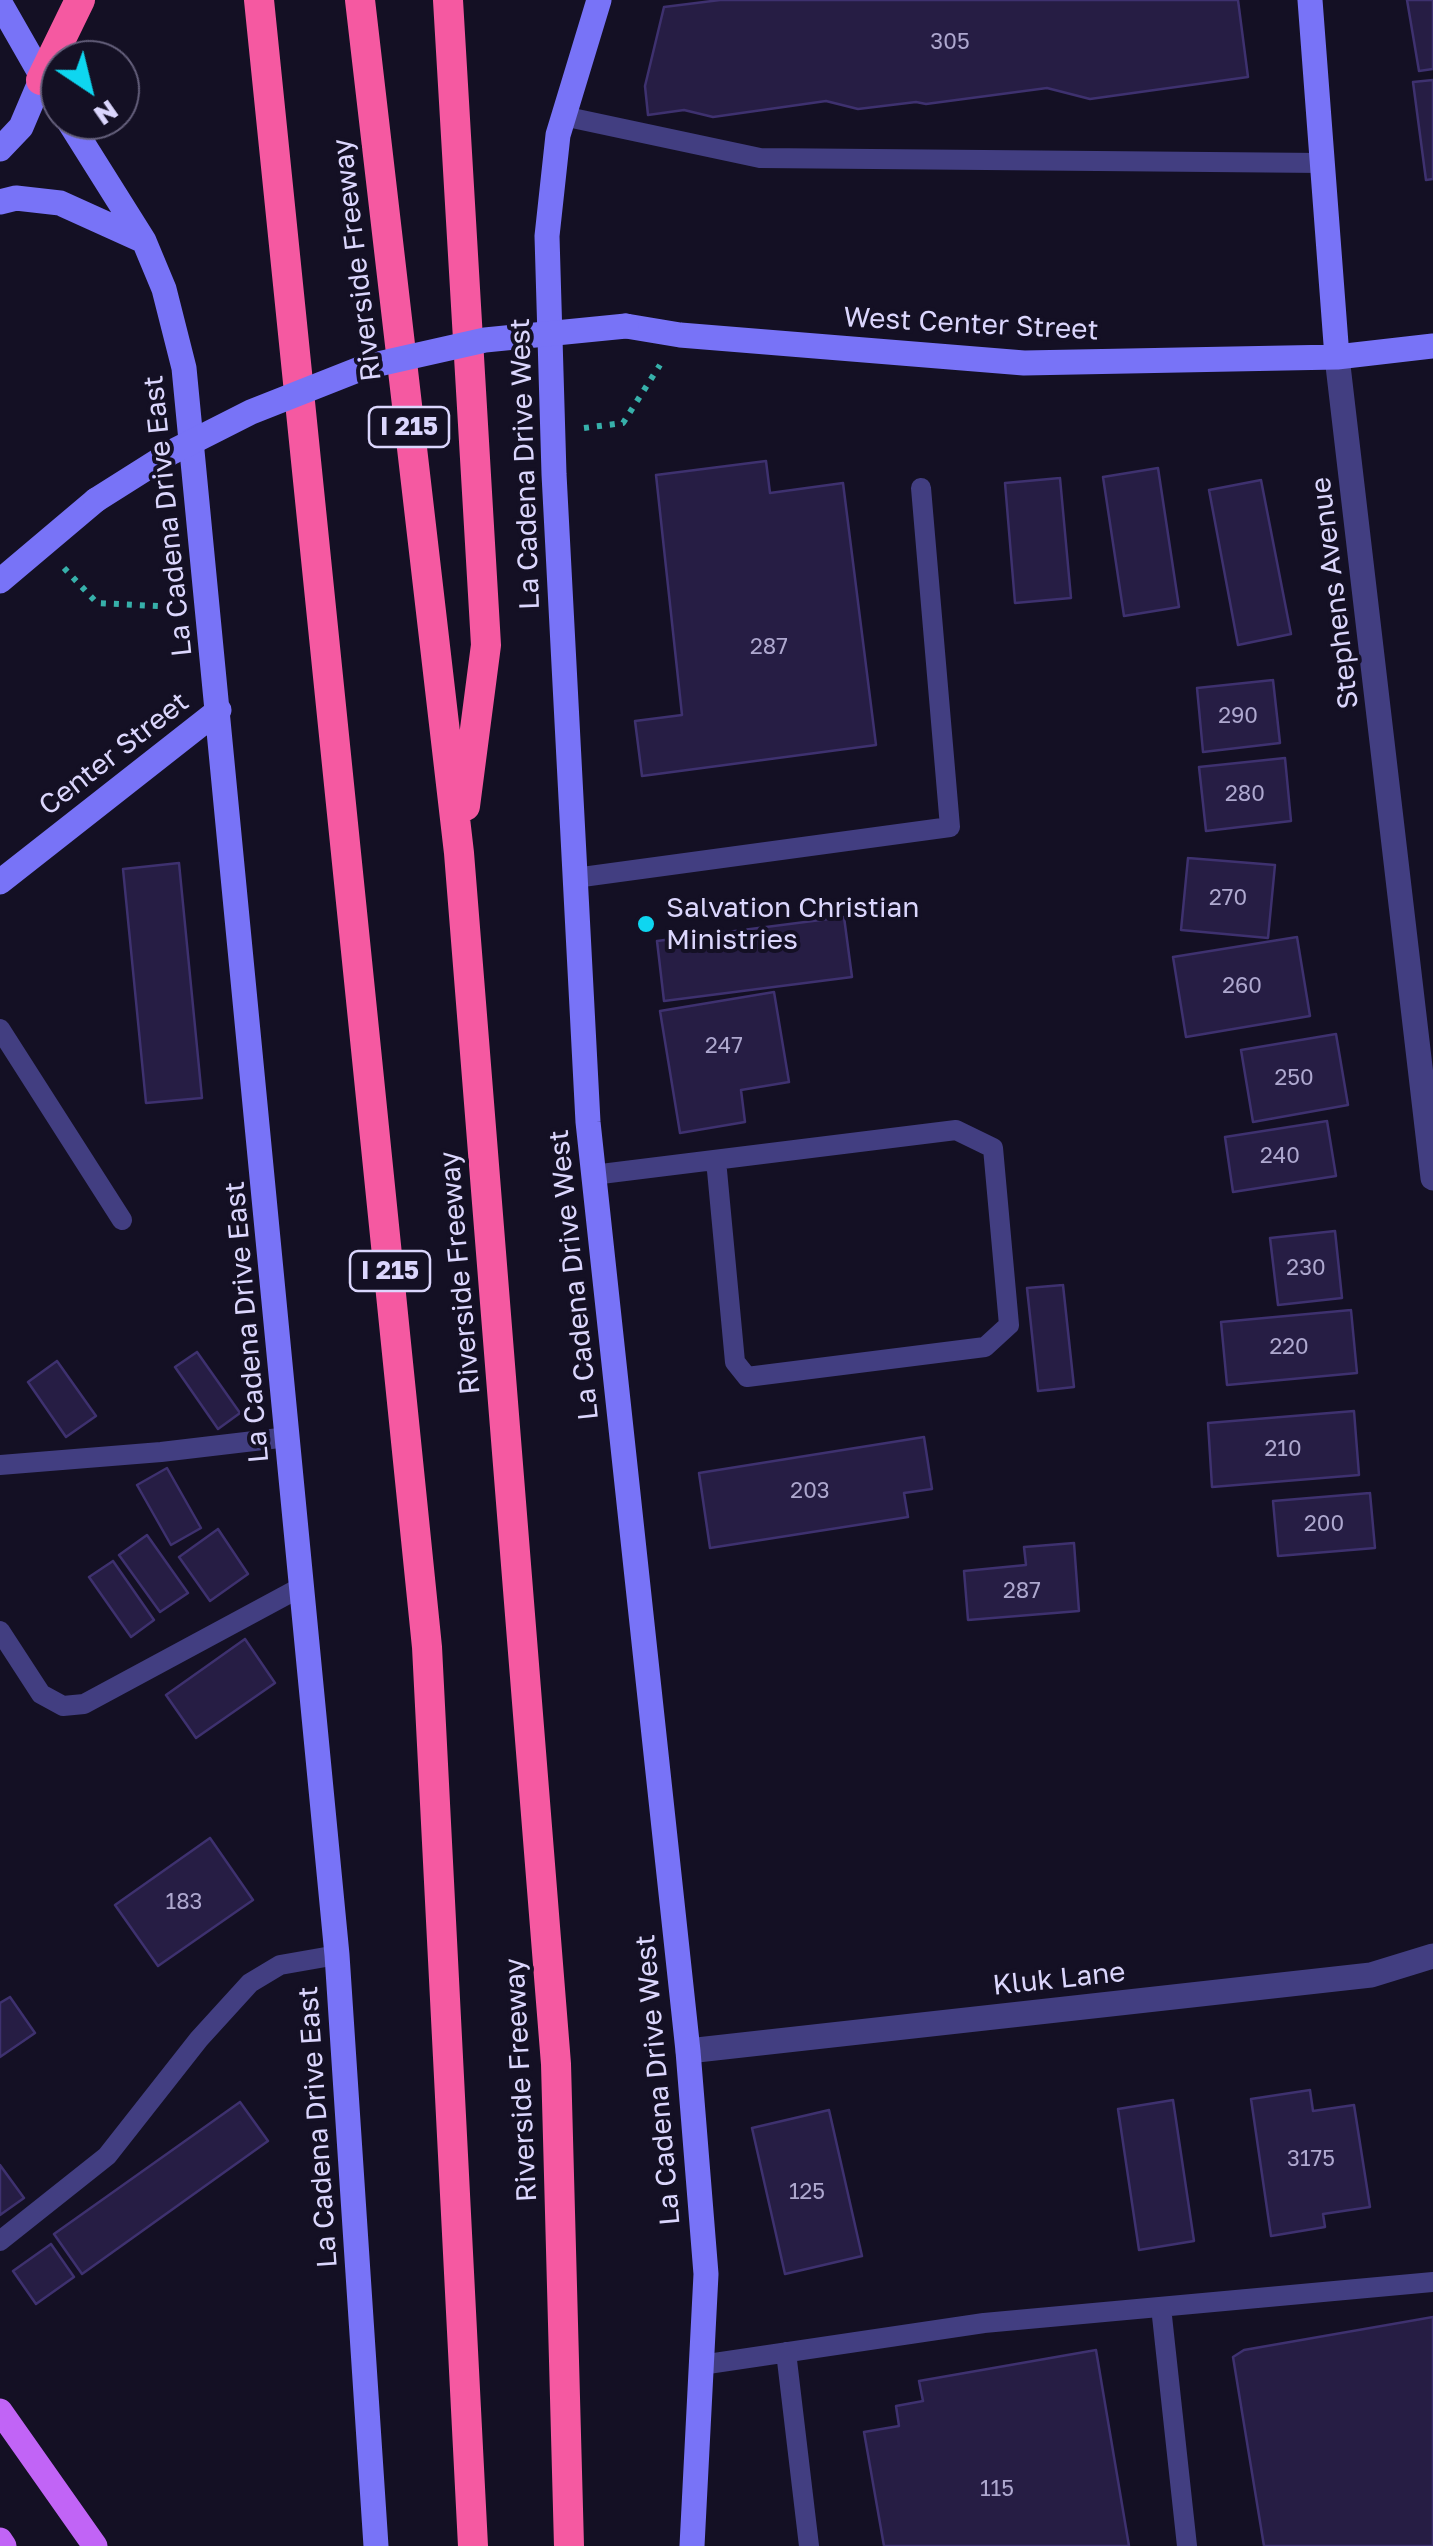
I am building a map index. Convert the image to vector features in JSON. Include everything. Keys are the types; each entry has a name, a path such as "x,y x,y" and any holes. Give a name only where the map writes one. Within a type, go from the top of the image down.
{"highway":[{"path":"61,40 80,0"},
{"name":"I 215","path":"259,0 427,1647 473,2546"},
{"name":"Riverside Freeway","path":"360,0 459,853 556,2064 569,2546"},
{"path":"448,0 486,645 459,853"}],"main road":[{"name":"La Cadena Drive West","path":"599,0 558,135 546,236 554,474 593,1175 688,2050 706,2274 692,2546"},
{"name":"Stephens Avenue","path":"1310,0 1337,357"},
{"path":"0,3 40,76"},
{"path":"0,149 20,127 40,84"},
{"name":"La Cadena Drive East","path":"81,140 144,241 164,289 184,368 338,1955 376,2546"},
{"path":"0,202 16,198 60,203 144,241"},
{"name":"West Center Street","path":"43,545 96,500 172,452 235,420 365,366 485,340 626,326 680,335 1024,363 1337,357 1433,346"},
{"path":"0,581 43,545"},
{"name":"Center Street","path":"0,882 219,710"},
{"path":"0,2411 95,2546"}],"street":[{"name":"Stephens Avenue","path":"1337,357 1433,1178"},
{"name":"Kluk Lane","path":"688,2050 1371,1975 1433,1956"}],"lane":[{"path":"563,116 760,158 1322,163"},
{"path":"575,878 950,827 921,488"},
{"path":"0,1029 122,1220"},
{"path":"593,1175 956,1130 993,1148 1009,1325 985,1346 747,1377 735,1362 716,1160"},
{"path":"0,1464 161,1452 288,1437"},
{"path":"0,1630 41,1694 63,1706 84,1704 303,1586"},
{"path":"0,2242 107,2156 199,2039 250,1983 280,1966 338,1955"},
{"path":"701,2365 984,2323 1433,2282"},
{"path":"1162,2307 1187,2546"},
{"path":"786,2352 809,2546"}],"path":[{"path":"623,423 680,335"},
{"path":"43,545 97,603 137,605"}],"building":[{"path":"720,0 1238,0 1248,77 1090,99 1047,88 858,109 826,101 713,117 684,110 648,115 645,86 664,7"},
{"path":"1407,0 1433,0 1433,69 1419,71"},
{"path":"1433,80 1433,179 1426,180 1413,82"},
{"path":"766,461 770,493 843,483 876,745 642,776 635,721 682,715 656,475"},
{"path":"1158,468 1179,607 1124,616 1103,477"},
{"path":"1060,478 1071,598 1015,603 1005,483"},
{"path":"1261,480 1291,634 1238,645 1209,490"},
{"path":"1273,680 1280,743 1203,752 1197,688"},
{"path":"1285,758 1291,821 1206,831 1199,767"},
{"path":"1188,858 1275,865 1268,938 1181,930"},
{"path":"179,863 202,1098 146,1103 123,869"},
{"path":"844,917 852,977 664,1001 657,941"},
{"path":"1297,937 1310,1016 1186,1037 1173,957"},
{"path":"774,992 789,1082 741,1090 745,1122 680,1133 660,1011"},
{"path":"1336,1034 1348,1105 1253,1122 1241,1050"},
{"path":"1327,1121 1336,1176 1233,1192 1225,1137"},
{"path":"1335,1231 1342,1298 1278,1305 1270,1238"},
{"path":"1063,1285 1074,1387 1038,1391 1027,1288"},
{"path":"1351,1310 1357,1373 1227,1385 1221,1322"},
{"path":"197,1352 240,1413 218,1429 175,1367"},
{"path":"57,1361 96,1416 66,1437 28,1382"},
{"path":"1354,1411 1359,1475 1212,1487 1208,1423"},
{"path":"924,1437 932,1489 904,1493 908,1517 710,1548 699,1473"},
{"path":"167,1468 201,1528 171,1545 137,1485"},
{"path":"1370,1493 1375,1548 1278,1556 1273,1501"},
{"path":"218,1529 248,1574 210,1601 179,1557"},
{"path":"147,1535 188,1593 160,1612 119,1555"},
{"path":"1074,1543 1079,1611 968,1620 964,1571 1026,1565 1024,1547"},
{"path":"113,1561 154,1620 131,1637 89,1577"},
{"path":"245,1639 275,1683 196,1738 166,1695"},
{"path":"210,1838 253,1900 158,1966 115,1905"},
{"path":"10,1997 35,2033 0,2057 0,2003"},
{"path":"1310,2090 1313,2111 1354,2105 1370,2207 1323,2214 1325,2227 1271,2236 1251,2099"},
{"path":"1173,2100 1194,2241 1139,2250 1118,2109"},
{"path":"240,2102 268,2141 82,2274 54,2234"},
{"path":"829,2110 862,2256 785,2274 752,2128"},
{"path":"0,2165 24,2198 0,2215"},
{"path":"51,2244 74,2277 36,2304 13,2271"},
{"path":"1433,2317 1433,2546 1264,2546 1233,2357 1244,2350"},
{"path":"1096,2350 1129,2546 884,2546 864,2432 899,2426 896,2406 923,2401 919,2381"}],"place":[{"name":"Salvation Christian Ministries","path":"646,924"}]}
